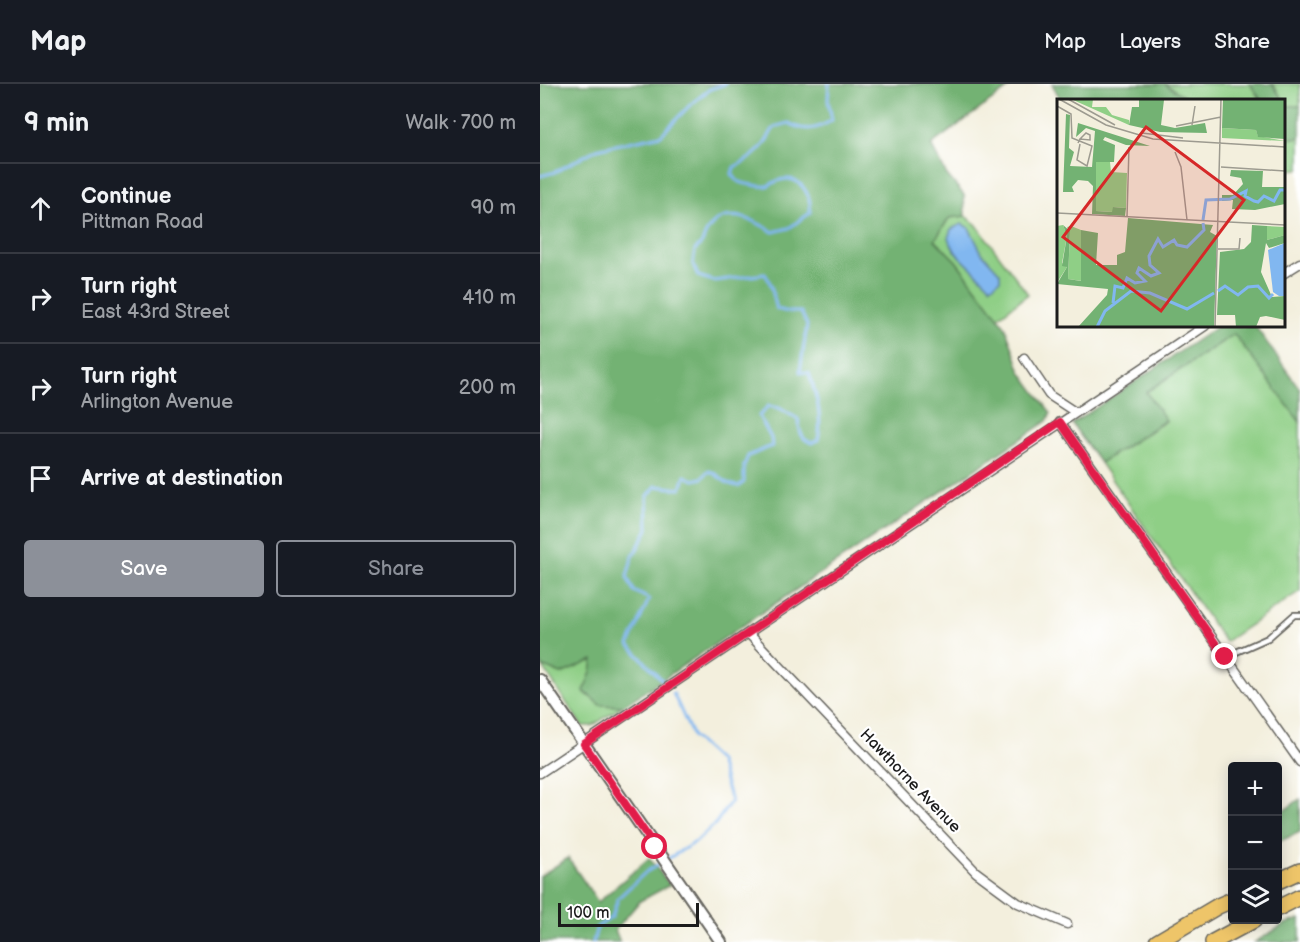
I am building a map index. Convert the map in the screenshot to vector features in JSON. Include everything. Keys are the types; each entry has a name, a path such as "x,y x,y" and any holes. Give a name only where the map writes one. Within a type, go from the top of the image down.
{"highway":[{"path":"1282,879 1300,871"},
{"path":"1282,906 1300,897"},
{"path":"1157,942 1228,902"},
{"path":"1213,942 1247,924"}],"street":[{"path":"1285,272 1300,262"},
{"path":"540,773 749,634 1075,411 1203,327"},
{"path":"1024,358 1049,395 1075,411"},
{"path":"1060,422 1300,762"},
{"name":"Hawthorne Avenue","path":"749,634 976,872 1018,903 1067,924"},
{"path":"540,680 721,942"}],"lane":[{"path":"1225,657 1268,638 1294,615 1300,615"}],"green space":[{"path":"540,84 1014,84 931,145 947,175 964,195 965,216 949,218 935,240 956,261 1005,326 1021,372 1051,413 1047,421 623,706 600,705 584,691 593,660 561,674 542,666 540,662"},
{"path":"1052,84 1165,84 1188,99 1060,99"},
{"path":"1165,84 1250,84 1260,99 1188,99"},
{"path":"1250,84 1272,84 1282,99 1260,99"},
{"path":"1273,84 1300,84 1300,106 1287,107 1285,99 1282,99"},
{"path":"1285,103 1287,106 1300,106 1300,137 1288,139 1285,134"},
{"path":"1285,134 1288,139 1300,137 1300,169 1285,170"},
{"path":"965,216 976,224 1028,294 998,317 956,261 935,240 949,218"},
{"path":"1217,327 1256,327 1300,389 1300,422 1234,334 1146,392 1166,420 1100,463 1072,424"},
{"path":"1234,334 1300,422 1300,591 1225,642 1100,463 1166,421 1146,392"},
{"path":"593,660 584,692 600,705 623,706 592,726 582,726 542,666 561,674"},
{"path":"1300,799 1300,832 1282,840 1282,816 1282,812"},
{"path":"568,858 598,902 649,858 670,885 640,901 615,930 620,942 540,942 540,876"},
{"path":"1300,919 1300,942 1255,942 1285,924"}],"water":[{"path":"962,224 969,228 982,253 1000,273 1000,280 991,287 956,253 948,238 951,229"}],"waterway":[{"path":"540,176 555,172 597,149 661,135 690,105 710,89 725,84"},
{"path":"664,682 629,645 649,599 634,591 627,577 632,558 648,529 647,497 656,486 681,489 685,476 694,480 702,478 709,471 726,482 739,486 744,482 744,466 748,456 772,446 771,438 759,416 768,406 779,408 798,419 801,434 812,443 818,440 820,423 809,373 800,372 807,325 801,312 777,309 765,274 714,281 698,276 693,264 695,250 708,230 722,218 730,216 748,219 773,232 789,228 810,213 807,194 804,188 794,180 780,180 767,186 757,186 738,181 732,174 734,167 762,147 773,129 778,126 789,123 810,129 832,120 828,100 829,84"},
{"path":"593,942 597,927 612,917 618,898 646,872 697,841 716,823 731,801 719,761 693,737 673,693"}],"route":[{"path":"655,847 584,744 1060,422 1225,657"}]}
